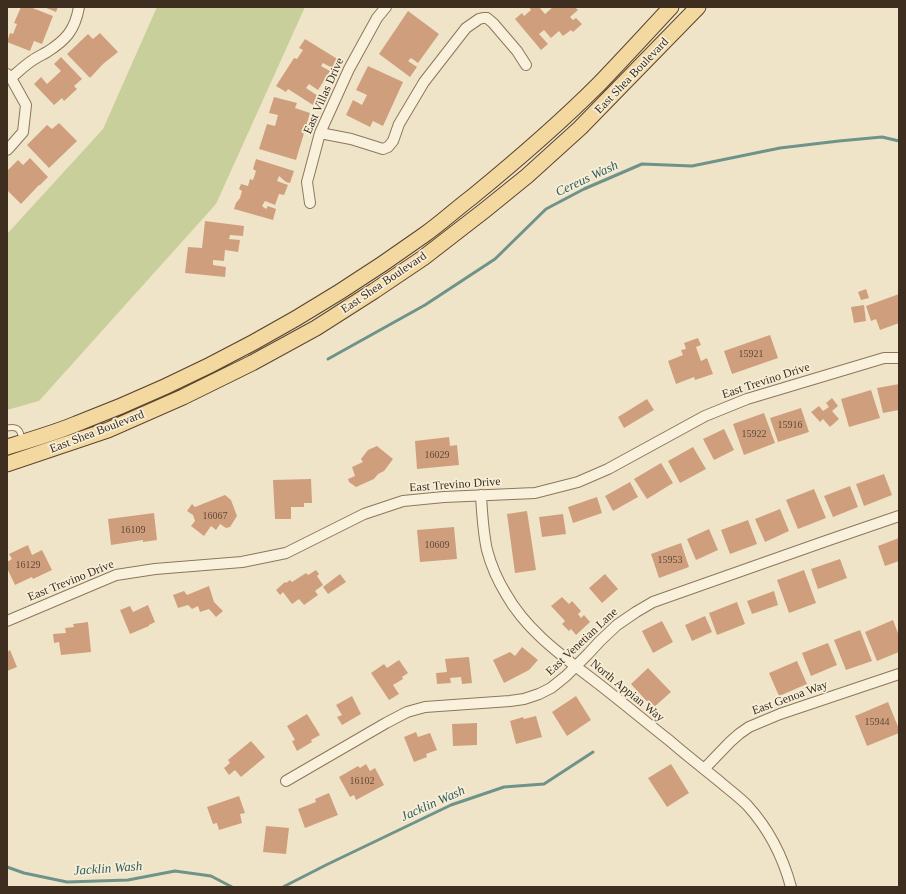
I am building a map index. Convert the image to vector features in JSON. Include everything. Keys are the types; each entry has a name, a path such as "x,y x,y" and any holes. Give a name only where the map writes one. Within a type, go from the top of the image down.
{"main road":[{"name":"East Shea Boulevard","path":"7,447 76,424 187,377 313,309 357,280 426,234 500,174 547,133 598,85 671,7"},
{"name":"East Shea Boulevard","path":"7,464 108,430 183,397 252,364 316,328 366,296 423,258 485,210 533,170 580,128 698,7"},
{"path":"357,280 366,296"}],"street":[{"path":"7,150 23,132 26,105 9,76 64,39 72,28 77,17 78,7"},
{"name":"East Villas Drive","path":"310,203 307,182 320,132 349,69 377,18 386,7"},
{"path":"320,132 351,139 383,149 388,147 393,141 399,124 424,82 466,28 479,19 487,18 493,23 517,51 526,66"},
{"name":"East Trevino Drive","path":"7,621 116,575 155,569 242,562 286,552 364,514 403,501 444,497 535,493 578,482 608,469 705,416 747,399 884,358 899,358"},
{"name":"North Appian Way","path":"481,496 487,550 494,570 506,594 522,617 538,635 747,805 758,818 778,849 791,887"},
{"name":"East Venetian Lane","path":"286,781 407,712 425,707 510,701 524,699 539,694 551,688 566,676 618,625 653,602 899,516"},
{"name":"East Genoa Way","path":"704,769 730,742 750,727 780,714 899,674"}],"lane":[{"path":"7,428 17,428 21,434 22,442"}],"green space":[{"path":"157,7 305,7 216,204 39,401 7,410 7,234 103,129"}],"building":[{"path":"21,7 30,7 53,16 42,44 34,41 30,51 7,42 10,33 13,34 17,24 14,23"},
{"path":"44,7 58,7 56,12"},
{"path":"529,7 539,7 545,14 553,7 575,7 578,10 570,17 573,20 576,18 582,24 573,32 571,30 563,36 559,31 551,38 544,30 539,34 548,44 541,50 515,19 522,13 524,16 531,10"},
{"path":"408,11 439,34 418,63 411,58 408,61 417,67 410,77 379,54"},
{"path":"100,33 118,52 103,64 90,78 67,54 88,34 93,39"},
{"path":"305,39 339,60 334,69 323,63 321,66 330,71 318,90 309,84 306,88 318,96 313,105 288,89 286,92 276,86 294,58 297,59 303,50 299,48"},
{"path":"61,57 82,79 74,86 77,89 64,101 62,98 54,105 34,84 41,77 47,84 61,71 54,64"},
{"path":"368,66 403,82 383,126 373,121 370,127 346,115 353,100 362,105 367,95 356,90"},
{"path":"274,97 297,103 295,108 310,113 296,160 259,149 267,124 275,126 278,115 269,113"},
{"path":"59,123 77,141 49,168 27,145 47,125 52,129"},
{"path":"30,158 48,177 21,204 7,190 7,171 18,160 23,165"},
{"path":"256,159 294,171 290,183 286,182 279,176 277,181 288,185 284,195 279,194 275,205 265,201 262,206 266,209 268,206 276,209 273,220 234,209 242,191 239,189 241,184 248,186 250,179 253,180 256,171 253,169"},
{"path":"205,221 244,226 243,236 230,235 229,239 240,240 238,252 225,250 224,261 213,260 213,265 226,267 225,277 185,273 188,247 202,248"},
{"path":"866,289 869,298 861,300 858,292"},
{"path":"899,294 899,323 880,330 876,319 871,321 866,306"},
{"path":"864,305 866,321 854,323 851,307"},
{"path":"770,335 778,358 732,374 724,351"},
{"path":"698,338 701,345 696,347 701,361 707,358 713,374 695,380 694,377 676,384 668,361 683,355 681,350 686,349 684,343"},
{"path":"899,384 899,410 883,413 877,388"},
{"path":"871,390 880,418 849,427 841,399"},
{"path":"832,398 838,406 832,411 839,419 830,427 823,419 820,422 811,412 819,406 823,411 829,407 826,403"},
{"path":"647,399 654,410 624,428 618,417"},
{"path":"801,408 809,432 778,442 770,418"},
{"path":"764,413 775,443 744,455 733,424"},
{"path":"724,429 734,450 714,460 703,439"},
{"path":"449,437 450,446 457,445 459,465 417,469 415,441"},
{"path":"377,446 393,459 384,471 378,474 374,479 356,487 349,482 348,479 355,476 352,467 363,462 361,459 368,450"},
{"path":"693,447 706,469 680,483 668,461"},
{"path":"661,463 673,483 647,499 634,479"},
{"path":"884,474 892,495 864,506 856,484"},
{"path":"311,479 312,503 304,503 304,507 291,507 291,519 275,519 273,480"},
{"path":"630,482 638,497 613,511 605,496"},
{"path":"850,486 858,507 833,517 824,496"},
{"path":"814,489 826,518 798,529 786,500"},
{"path":"225,495 231,500 237,516 230,527 226,528 220,524 216,530 211,526 204,536 191,526 195,521 193,515 187,511 192,504 195,507"},
{"path":"597,497 602,513 573,523 568,507"},
{"path":"780,509 789,531 765,542 755,519"},
{"path":"527,511 536,570 515,573 507,514"},
{"path":"154,513 157,540 143,542 143,540 111,545 108,519"},
{"path":"563,514 566,534 542,537 539,517"},
{"path":"748,520 757,544 730,554 721,530"},
{"path":"454,527 457,559 420,562 417,530"},
{"path":"709,529 718,550 696,560 687,539"},
{"path":"899,538 899,561 885,566 878,546"},
{"path":"681,543 689,567 659,578 651,554"},
{"path":"28,545 32,555 42,550 52,570 33,579 32,577 15,585 7,568 7,562 12,559 9,554"},
{"path":"840,559 847,578 818,589 811,569"},
{"path":"316,570 319,574 317,576 323,585 315,591 318,595 304,605 299,599 292,604 283,592 280,595 276,590 285,582 286,583 290,580 292,582 306,573 308,575"},
{"path":"804,570 816,603 789,613 777,580"},
{"path":"340,574 346,582 328,594 323,587"},
{"path":"605,574 618,589 602,603 589,588"},
{"path":"209,586 214,602 223,611 216,617 209,609 200,612 198,606 192,609 188,605 178,608 173,595 184,591 187,595"},
{"path":"774,591 778,605 752,614 747,601"},
{"path":"562,597 569,604 572,601 581,611 578,614 581,618 584,615 590,622 576,635 571,629 569,631 562,624 565,621 551,606"},
{"path":"737,602 745,624 717,635 709,613"},
{"path":"148,605 155,622 130,634 120,610 130,606 133,612"},
{"path":"705,616 712,632 692,641 685,625"},
{"path":"893,620 899,636 899,652 877,661 865,632"},
{"path":"662,621 673,642 653,653 642,631"},
{"path":"88,622 91,652 61,655 59,642 54,643 53,634 66,633 65,628 74,627 73,624"},
{"path":"860,630 872,661 846,670 834,640"},
{"path":"828,643 837,665 811,676 802,653"},
{"path":"522,647 538,660 529,670 504,683 493,660 510,652 515,656"},
{"path":"10,650 17,667 7,671 7,652"},
{"path":"469,657 472,683 462,684 461,677 450,678 451,683 437,684 436,673 447,672 445,659"},
{"path":"399,660 408,673 402,677 403,679 393,685 399,694 389,700 371,673 384,664 387,668"},
{"path":"797,661 807,684 779,696 769,673"},
{"path":"648,668 671,692 653,708 631,684"},
{"path":"352,696 361,714 342,725 337,717 342,715 336,705"},
{"path":"576,696 591,720 567,736 552,712"},
{"path":"888,702 899,729 899,733 867,746 855,716"},
{"path":"307,714 320,735 297,751 292,741 295,740 287,726"},
{"path":"536,716 542,737 516,744 510,721 523,717 524,719"},
{"path":"477,723 477,745 453,746 452,724"},
{"path":"416,732 418,737 430,733 437,750 426,754 427,757 414,762 404,737"},
{"path":"251,741 265,757 241,777 235,770 229,775 224,768 230,763 228,760"},
{"path":"366,764 370,771 375,768 384,785 356,800 354,795 350,797 339,777 358,766 360,768"},
{"path":"671,764 689,793 667,807 648,778"},
{"path":"329,793 338,815 305,828 298,809 316,802 315,799"},
{"path":"239,796 245,813 240,814 242,823 219,830 217,823 213,824 207,807"},
{"path":"266,826 289,828 286,854 263,852"}],"waterway":[{"name":"Cereus Wash","path":"328,359 425,305 495,259 546,209 584,189 642,164 692,166 780,148 882,137 899,141"},
{"name":"Jacklin Wash","path":"283,887 451,805 504,787 544,784 593,752"},
{"name":"Jacklin Wash","path":"7,867 24,873 67,882 128,880 175,871 211,876 232,887"}]}
